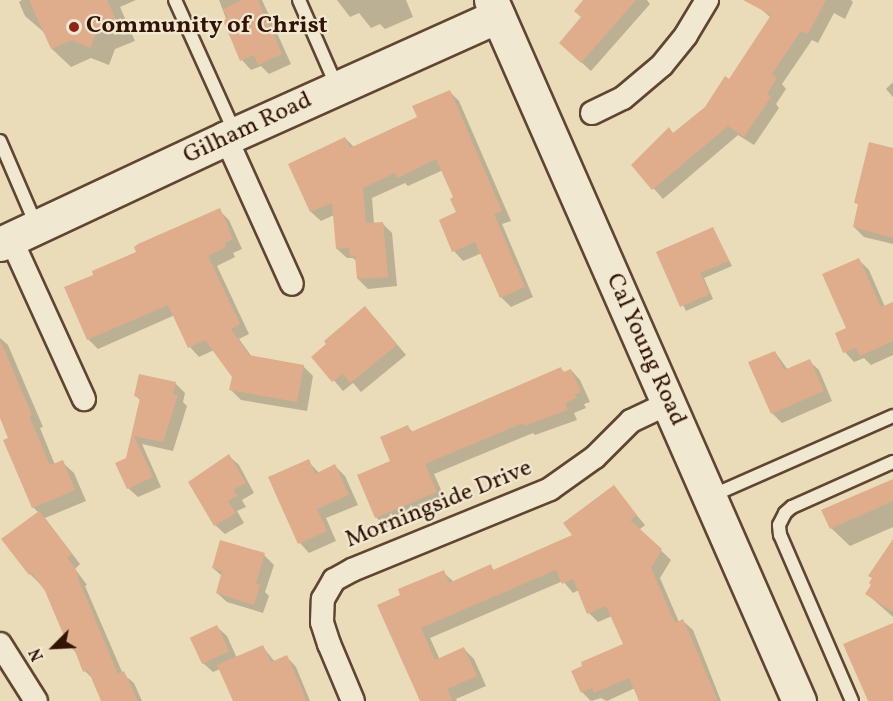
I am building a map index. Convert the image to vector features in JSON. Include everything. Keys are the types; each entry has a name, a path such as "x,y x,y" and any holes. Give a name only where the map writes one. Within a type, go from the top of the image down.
{"main road":[{"name":"Gilham Road","path":"16,237 338,88 494,8"},
{"name":"Cal Young Road","path":"494,8 799,701"}],"street":[{"path":"592,113 623,98 662,65 686,35 707,0"},
{"path":"231,136 292,284"},
{"path":"16,237 84,399"},
{"name":"Morningside Drive","path":"353,701 322,622 322,599 334,580 352,570 550,489 583,467 631,421 669,403"},
{"path":"0,644 36,701"}],"lane":[{"path":"175,0 231,136"},
{"path":"299,0 338,88"},
{"path":"0,141 16,237"},
{"path":"710,496 893,416"},
{"path":"852,701 780,535 779,525 785,513 792,507 893,462"}],"building":[{"name":"Community of Christ","path":"29,0 107,0 117,22 97,31 90,48 72,40 51,49"},
{"path":"242,0 258,0 282,54 258,65 254,55 240,61 223,20 228,18 223,9"},
{"path":"583,0 636,0 581,63 559,43 581,17 574,11"},
{"path":"743,0 826,0 808,34 801,31 772,74 777,78 767,94 771,97 744,137 728,126 652,190 631,165 669,127 673,133 705,107 725,76 729,79 771,15"},
{"path":"450,90 502,211 494,214 525,287 500,298 475,242 452,252 439,220 456,212 450,199 453,197 436,159 397,178 395,173 363,188 366,223 383,222 388,277 357,279 355,256 350,257 349,248 336,249 332,203 310,212 288,164 345,137 350,148 417,117 412,106"},
{"path":"869,142 893,148 893,238 853,227 858,204 854,203"},
{"path":"220,208 233,239 225,243 226,247 208,256 240,324 231,329 249,355 304,365 297,402 229,390 232,377 205,340 188,348 168,305 87,340 64,287 93,275 92,271 136,252 134,247 138,244"},
{"path":"713,227 729,261 700,273 710,294 680,307 656,252"},
{"path":"859,258 881,307 893,302 893,341 860,356 856,348 843,353 835,333 846,328 822,274"},
{"path":"365,306 397,345 350,383 343,374 332,382 311,357 326,344 324,341"},
{"path":"0,340 32,415 29,416 50,465 63,460 75,490 32,508 3,440 8,438 0,418"},
{"path":"775,351 784,370 810,359 824,391 771,414 748,362"},
{"path":"561,367 563,372 571,369 581,392 575,394 577,398 565,403 568,410 524,426 523,423 425,464 437,492 375,518 357,475 390,461 380,437 408,425 411,432"},
{"path":"139,374 176,382 173,394 178,395 163,442 134,436 153,477 127,489 115,463 126,458 140,398 134,396"},
{"path":"229,454 246,483 233,490 237,496 228,501 236,513 214,526 188,482"},
{"path":"309,459 315,474 335,464 349,495 317,509 327,531 298,544 268,477"},
{"path":"893,479 893,501 830,529 821,510"},
{"path":"614,485 637,515 630,520 662,549 651,568 675,623 683,619 718,701 639,701 629,678 594,693 592,688 581,693 571,671 582,666 581,662 623,644 606,606 587,614 573,579 562,584 556,570 421,628 435,660 464,647 477,676 447,689 453,701 420,701 377,605 400,595 398,589 444,570 449,583 491,564 493,570 572,535 563,523"},
{"path":"39,511 72,554 67,558 79,574 77,576 118,674 124,671 138,701 101,701 88,670 83,672 73,646 69,648 45,591 32,573 29,575 1,539"},
{"path":"893,539 893,612 865,594 871,585 869,583 872,578 868,576"},
{"path":"220,540 265,553 256,583 260,585 254,605 216,593 222,571 212,568"},
{"path":"893,623 893,701 868,701 843,644"},
{"path":"217,625 229,651 202,664 190,638"},
{"path":"263,645 271,662 287,655 307,701 233,701 217,665"}],"place":[{"name":"Community of Christ","path":"74,27"}]}
